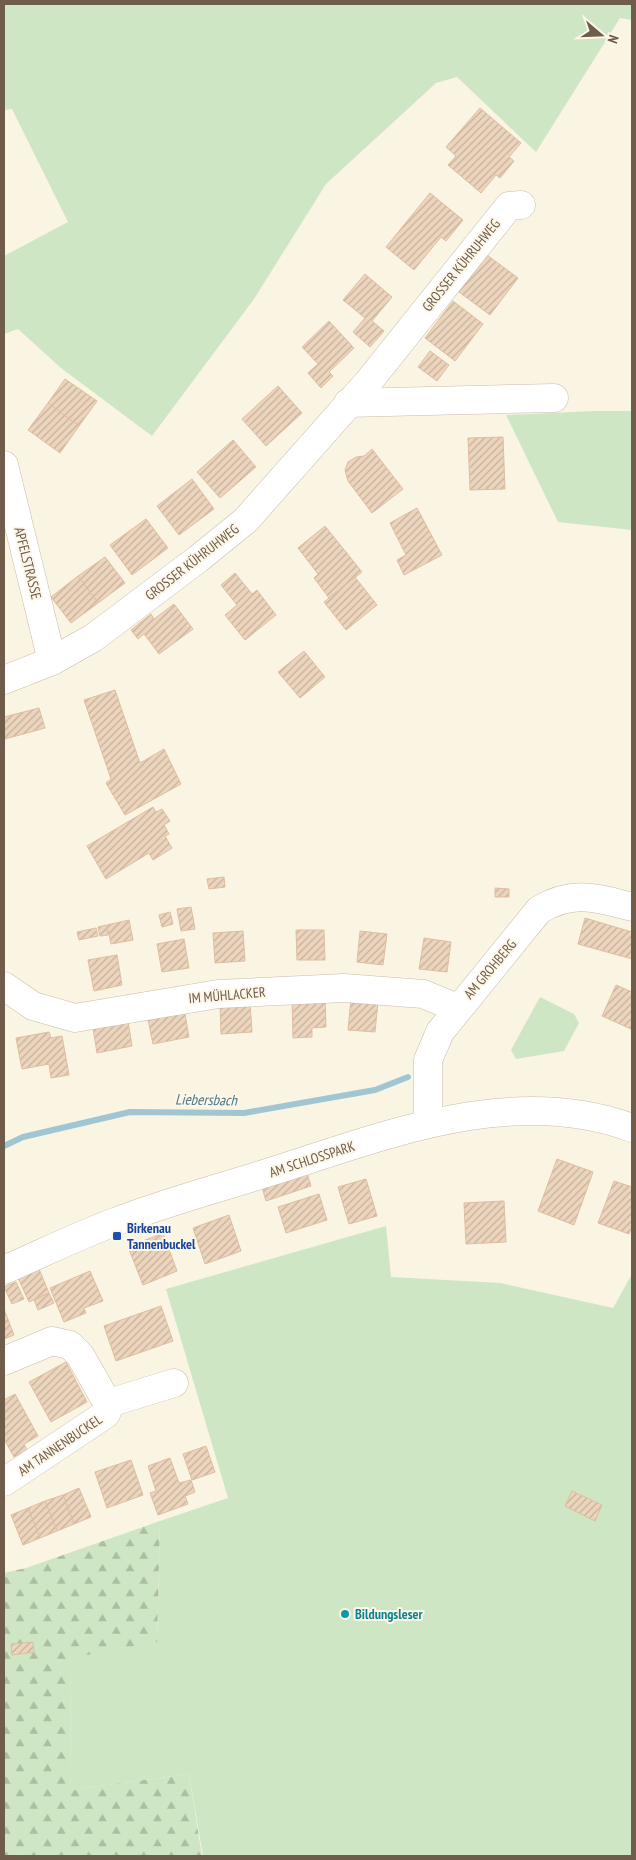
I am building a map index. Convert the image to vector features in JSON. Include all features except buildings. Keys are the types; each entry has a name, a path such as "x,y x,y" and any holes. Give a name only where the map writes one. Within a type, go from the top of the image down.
{"street":[{"name":"GROSSER KÜHRUHWEG","path":"4,680 52,661 93,638 198,559 246,520 369,380 509,206 521,204"},
{"path":"348,402 554,398"},
{"name":"APFELSTRASSE","path":"4,465 52,661"},
{"name":"AM GROHBERG","path":"428,1124 428,1060 440,1032 457,1008 539,910 546,906 585,896 632,907"},
{"name":"IM MÜHLACKER","path":"4,986 33,1006 75,1018 218,994 344,988 423,994 457,1008"},
{"name":"AM SCHLOSSPARK","path":"4,1270 115,1222 428,1124 484,1114 529,1110 580,1114 632,1128"},
{"name":"AM TANNENBUCKEL","path":"4,1361 47,1343 57,1341 66,1343 80,1354 108,1403 106,1414 4,1482"},
{"name":"AM TANNENBUCKEL","path":"108,1403 174,1383"}],"green space":[{"path":"4,4 632,4 632,20 620,18 536,152 457,77 436,83 326,184 254,299 152,436 61,368 18,329 4,334 4,256 68,222 12,109 4,110"},
{"path":"632,411 632,530 558,522 506,415"},
{"path":"540,997 574,1014 579,1023 564,1051 516,1059 511,1050"},
{"path":"386,1226 391,1277 500,1283 613,1308 632,1274 632,1856 203,1856 189,1774 70,1790 71,1657 157,1642 160,1521 228,1498 166,1289"},
{"path":"160,1521 157,1642 71,1658 70,1790 189,1774 202,1856 4,1856 4,1573 26,1568"}],"waterway":[{"name":"Liebersbach","path":"4,1146 23,1137 130,1112 244,1113 375,1090 408,1077"}],"place":[{"name":"Birkenau Tannenbuckel","path":"117,1236"},
{"name":"Bildungsleser","path":"345,1614"}]}
